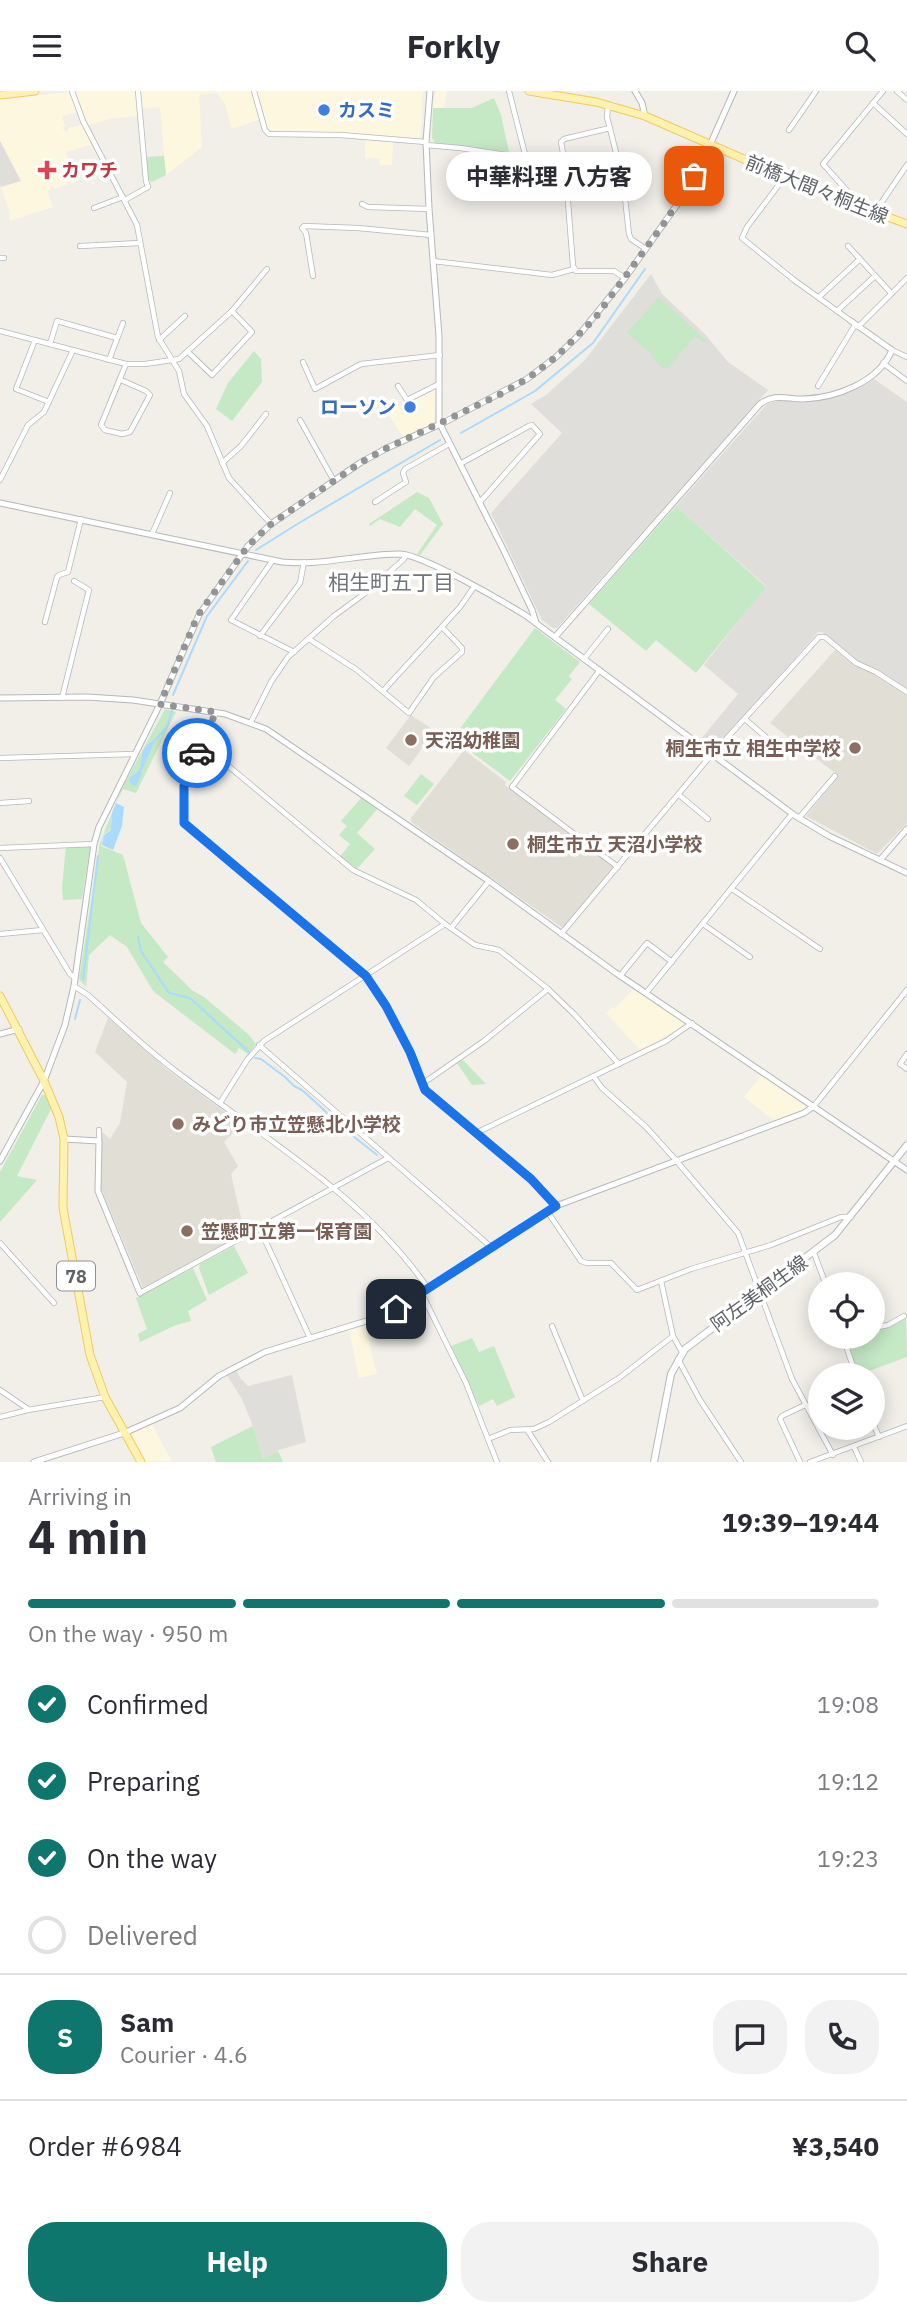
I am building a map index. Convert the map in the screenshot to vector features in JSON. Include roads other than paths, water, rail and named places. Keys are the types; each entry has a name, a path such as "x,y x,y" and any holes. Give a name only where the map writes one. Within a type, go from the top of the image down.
{"main road":[{"path":"0,95 35,91"},
{"name":"前橋大間々桐生線","path":"529,91 608,105 645,116 784,178 907,224"},
{"name":"78","path":"0,996 19,1029 59,1117 64,1139 63,1207 90,1355 105,1397 141,1462"},
{"name":"阿左美桐生線","path":"653,1462 670,1378 682,1352 835,1235 907,1145"}],"street":[{"path":"72,91 83,121 137,225 159,340 181,376 184,394 207,426 231,481 271,524"},
{"path":"94,208 124,199 148,187 138,91"},
{"path":"254,91 268,133 341,135 426,143 565,163"},
{"path":"430,91 426,143 440,355 439,425 480,502 536,623"},
{"path":"509,91 526,158"},
{"path":"635,91 645,116"},
{"path":"0,1161 44,1081 65,1025 74,986 93,843 107,809 160,704 198,615 242,553 271,524 385,449 439,425 527,379 556,357 587,327 679,202 710,145 734,91"},
{"path":"789,130 816,91"},
{"path":"853,205 850,194 823,164 883,91"},
{"path":"897,91 907,100"},
{"path":"873,103 907,134"},
{"path":"608,105 607,117 622,180 629,234 631,239 646,249"},
{"path":"574,269 562,140 610,128"},
{"path":"875,213 907,165"},
{"path":"784,178 747,227 742,238 855,324 892,350 907,357"},
{"path":"362,204 381,208 429,209"},
{"path":"313,276 306,233 302,228 304,226 358,227 431,235"},
{"path":"80,246 140,243"},
{"path":"848,246 891,293"},
{"path":"819,297 860,260"},
{"path":"433,261 552,275 574,269 614,271 625,278"},
{"path":"0,331 126,364 173,361 188,352 232,311 267,269"},
{"path":"837,311 875,276"},
{"path":"818,386 855,324 907,278"},
{"path":"188,352 212,375 251,332 232,311"},
{"path":"159,340 185,316"},
{"path":"50,344 57,321 117,338"},
{"path":"108,360 123,323"},
{"path":"35,340 16,390 49,402"},
{"path":"0,480 28,425 42,415 73,350"},
{"path":"555,637 760,404 776,396 806,399 856,386 872,376 892,350"},
{"path":"303,362 315,389 361,364 440,355"},
{"path":"883,363 907,381"},
{"path":"121,380 150,393 130,432 126,434 102,427 126,364"},
{"path":"398,386 407,400 439,384"},
{"path":"222,463 241,446 266,414"},
{"path":"300,420 334,481"},
{"path":"460,464 529,426 539,432 480,502"},
{"path":"376,502 406,482 403,472 405,469 449,444"},
{"path":"152,534 170,493"},
{"path":"0,502 273,560 304,562 405,555 502,601 536,623 792,814 829,836 907,873"},
{"path":"45,622 57,577 68,572 81,519"},
{"path":"251,722 271,682 294,652 403,560 405,555"},
{"path":"273,560 231,620 294,652"},
{"path":"260,636 300,583 304,562"},
{"path":"62,698 89,591 88,587 74,581"},
{"path":"383,691 442,627 474,587"},
{"path":"309,639 357,670 409,713 434,677 463,651 442,627"},
{"path":"584,659 608,629"},
{"path":"561,934 712,756 819,638 822,636 856,663 907,692"},
{"path":"599,671 512,787 618,867"},
{"path":"0,698 108,697 160,704 216,712 251,722 278,736 489,881 620,976 907,1170"},
{"path":"216,712 184,786 184,823 366,976 386,1006 428,1092 531,1179 556,1206"},
{"path":"746,720 774,744"},
{"path":"203,741 237,774 346,865 415,900 475,944 499,950 548,989 619,1064"},
{"path":"0,758 134,754"},
{"path":"799,818 835,776"},
{"path":"679,795 708,819"},
{"path":"0,803 29,800"},
{"path":"646,993 792,814"},
{"path":"880,860 907,829"},
{"path":"0,848 93,843"},
{"path":"0,859 69,974 75,978"},
{"path":"451,928 489,881"},
{"path":"732,889 820,949"},
{"path":"220,1103 259,1045 445,924"},
{"path":"703,924 750,957"},
{"path":"0,934 43,930"},
{"path":"620,976 647,943 672,962"},
{"path":"74,986 88,995 169,1067 334,1188 391,1244 424,1289 466,1383 497,1462"},
{"path":"422,1084 484,1041 548,989"},
{"path":"34,1462 124,1433 183,1406 219,1376 261,1353 382,1317 556,1206 804,1113 814,1106 907,991"},
{"path":"475,1133 666,1041 692,1023"},
{"path":"0,1034 19,1029"},
{"path":"259,1045 490,1246"},
{"path":"907,1054 900,1063 907,1069"},
{"path":"594,1077 602,1088 642,1123 736,1230 792,1379 833,1455"},
{"path":"99,1130 98,1191 140,1293 388,1157"},
{"path":"64,1139 99,1141"},
{"path":"547,1211 581,1261 611,1263 638,1290 841,1217 852,1217"},
{"path":"260,1229 310,1338"},
{"path":"0,1243 54,1303"},
{"path":"814,1253 821,1272"},
{"path":"661,1281 673,1336 682,1352"},
{"path":"885,1326 904,1316"},
{"path":"552,1326 583,1401"},
{"path":"488,1439 510,1430 538,1428 619,1378 673,1336"},
{"path":"678,1359 700,1400 741,1462"},
{"path":"0,1390 25,1405 28,1410"},
{"path":"0,1417 105,1397"},
{"path":"800,1462 779,1419 805,1405"},
{"path":"885,1435 907,1426"},
{"path":"527,1430 548,1462"},
{"path":"813,1462 872,1440"},
{"path":"854,1447 861,1462"}],"water":[{"path":"156,739 136,786 132,785 129,780 139,770 143,751"},
{"path":"116,803 124,807 122,826 113,850 102,845 104,835 111,830 112,813"}],"waterway":[{"path":"461,433 535,391 593,343 645,269"},
{"path":"256,550 440,440"},
{"path":"173,695 207,616 248,561"},
{"path":"155,740 167,727 172,711"},
{"path":"83,979 98,856"},
{"path":"138,937 141,951 169,993 190,998 249,1052"},
{"path":"75,1019 80,1000"},
{"path":"255,1058 261,1059 302,1090 334,1121 377,1155"}],"place":[{"name":"カスミ","path":"324,110"},
{"name":"カワチ","path":"47,170"},
{"name":"中華料理 八方客","path":"694,176"},
{"name":"ローソン","path":"410,407"},
{"name":"天沼幼稚園","path":"411,740"},
{"name":"桐生市立 相生中学校","path":"855,748"},
{"name":"桐生市立 天沼小学校","path":"513,844"},
{"name":"みどり市立笠懸北小学校","path":"178,1124"},
{"name":"笠懸町立第一保育園","path":"187,1231"}],"district":[{"name":"相生町五丁目","path":"391,582"}]}
